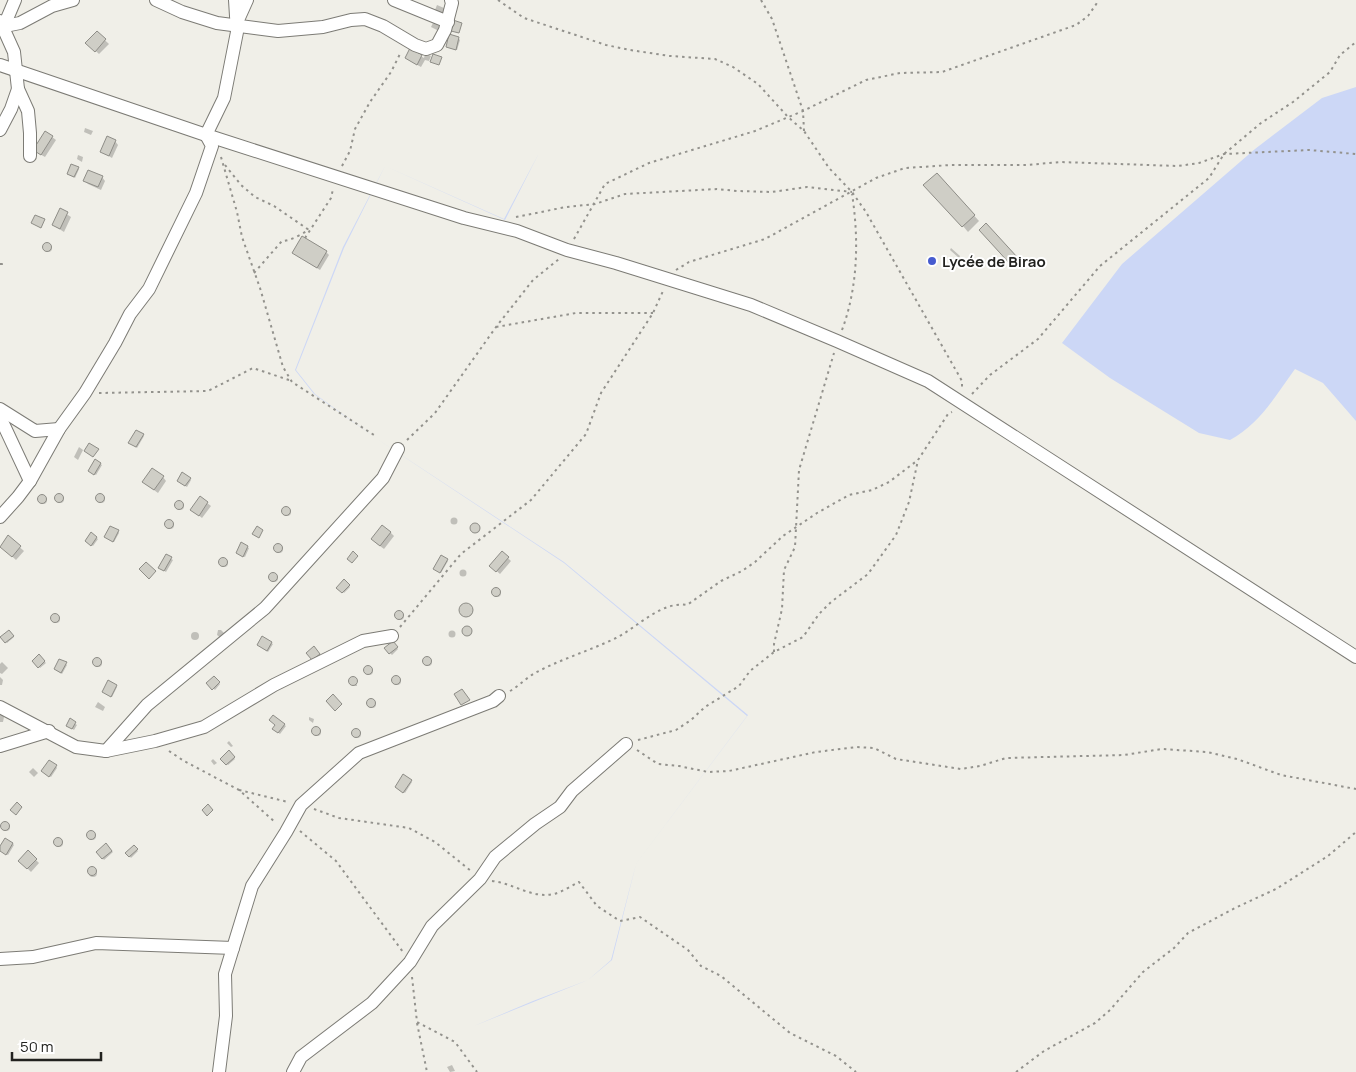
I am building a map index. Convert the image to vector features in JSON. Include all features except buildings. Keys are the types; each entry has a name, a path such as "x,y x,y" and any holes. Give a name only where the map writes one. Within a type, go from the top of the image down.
{"street":[{"path":"1,25 15,0"},
{"path":"1,25 20,23 52,6 73,0"},
{"path":"156,0 182,12 218,23 237,24 278,31 323,27 351,20 365,19 426,48 437,45 445,30 452,3 451,0"},
{"path":"235,0 237,24"},
{"path":"0,516 18,497 30,480 59,429 115,343 130,314 150,289 196,193 212,146 211,136 224,98 237,24 247,0"},
{"path":"394,0 448,22"},
{"path":"1,25 14,52 18,89 28,110 30,156"},
{"path":"0,65 464,218 517,231 567,250 751,305 837,341 928,381 1356,657"},
{"path":"0,130 11,109 18,89"},
{"path":"0,409 35,430 59,429"},
{"path":"0,417 30,480"},
{"path":"106,750 147,705 265,608 383,478 398,449"},
{"path":"0,707 49,731 76,747 106,750 155,741 204,727 274,685 363,641 392,636"},
{"path":"219,1072 226,1016 224,974 252,886 301,805 359,753 493,701 499,696"},
{"path":"0,746 49,731"},
{"path":"293,1072 302,1057 372,1003 410,962 432,926 480,879 495,857 535,824 560,807 572,790 626,744"},
{"path":"0,959 33,957 96,943 233,948"}],"path":[{"path":"498,0 524,18 606,45 670,56 715,59 733,67 758,84 788,117 804,131 829,168 852,192 871,221 962,381 962,404"},
{"path":"761,0 772,20 803,111 804,131"},
{"path":"398,449 435,412 496,327 534,280 556,264 567,250 606,184 649,163 755,131 803,111 866,80 900,73 942,72 1076,25 1088,16 1099,0"},
{"path":"305,238 331,198 350,151 355,129 370,102 391,72 406,40"},
{"path":"499,696 512,690 534,674 617,637 667,607 678,604 687,606 720,581 755,562 783,536 817,513 848,495 872,490 889,482 918,460 948,414 962,404 990,375 1038,339 1100,266 1210,178 1224,154 1261,123 1293,102 1330,72 1340,55 1356,42"},
{"path":"211,136 223,161 242,237 283,367 292,382"},
{"path":"392,636 461,554 531,500 586,434 601,394 653,313 668,280 676,270 689,262 764,239 876,178 905,168 951,165 1027,165 1060,162 1178,166 1199,163 1224,154 1309,150 1356,154"},
{"path":"223,161 241,184 255,196 274,206 309,230"},
{"path":"516,217 566,207 595,204 624,194 717,189 772,192 806,187 852,192"},
{"path":"774,652 782,609 784,570 795,547 799,470 837,341 848,314 856,256 856,220 852,192"},
{"path":"254,273 282,241 288,241 309,230"},
{"path":"0,264 2,264 0,268"},
{"path":"496,327 576,313 653,313"},
{"path":"84,393 126,394 208,391 254,368 292,382 374,435"},
{"path":"626,744 656,734 676,730 691,720 705,707 739,686 750,671 774,652 803,636 819,614 868,574 896,535 909,502 918,460"},
{"path":"155,741 184,761 239,790 286,832 302,831 336,861 410,962 417,1022 427,1072"},
{"path":"626,744 658,764 708,772 729,771 816,752 857,747 874,748 896,759 960,770 1006,758 1124,755 1162,749 1207,752 1237,758 1281,775 1356,789"},
{"path":"239,790 301,805 339,818 409,828 435,842 480,879 506,882 532,894 553,894 579,882 597,906 620,921 640,917 688,950 701,966 721,976 790,1034 836,1056 856,1072"},
{"path":"1016,1072 1044,1051 1094,1023 1110,1010 1143,972 1174,948 1188,933 1276,889 1317,864 1356,832"},
{"path":"417,1022 455,1042 477,1072"}],"shaded area":[{"path":"1356,87 1356,421 1323,383 1295,369 1267,408 1241,433 1230,440 1199,433 1110,378 1062,343 1122,264 1255,149 1322,98"},
{"path":"539,153 505,220 385,166 504,219"},
{"path":"385,166 344,248 296,370 315,394 374,437 314,394 295,370 343,247"},
{"path":"374,437 564,562 748,715 636,864 747,716 564,563"},
{"path":"636,864 612,960 588,980 611,960"},
{"path":"588,980 474,1026 533,1001"}],"place":[{"name":"Lycée de Birao","path":"932,261"}]}
